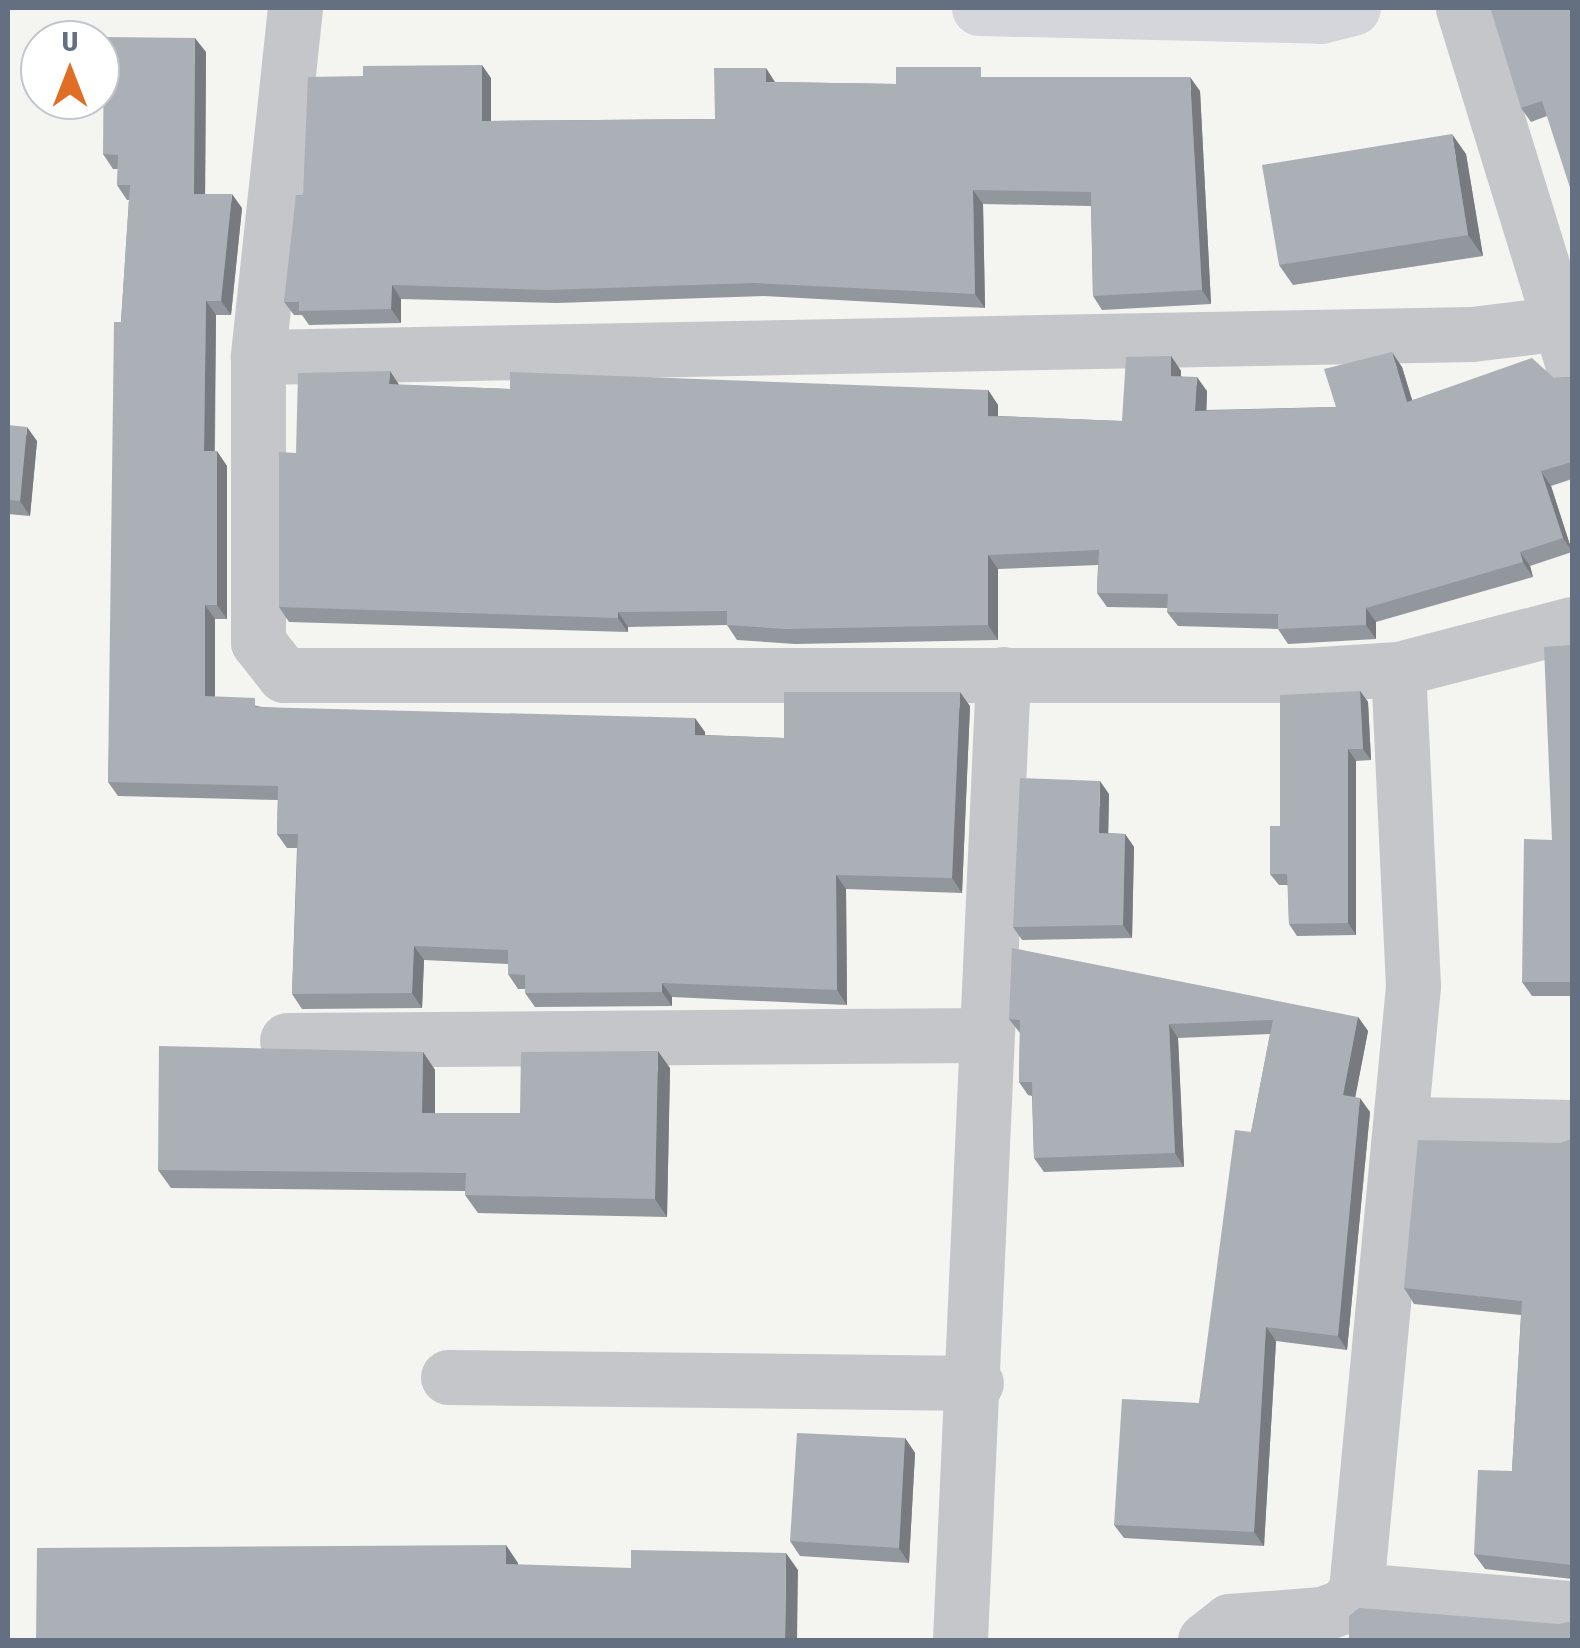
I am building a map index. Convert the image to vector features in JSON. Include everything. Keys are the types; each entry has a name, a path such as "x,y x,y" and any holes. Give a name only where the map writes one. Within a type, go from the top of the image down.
{"main road":[{"path":"978,8 1320,16 1353,8"}],"street":[{"path":"294,8 258,357 258,642 284,674 1306,676 1398,669 1572,624"},
{"path":"258,357 1453,334 1566,343 1463,8"},
{"path":"1204,1640 1230,1621 1322,1614 1344,1606 1356,1590 1404,1124 1413,986 1398,669"},
{"path":"960,1640 976,1384 986,1035 1003,674"},
{"path":"287,1040 986,1035"},
{"path":"1404,1124 1572,1127"},
{"path":"448,1377 976,1384"},
{"path":"1356,1590 1572,1608"}],"building":[{"path":"1572,8 1572,194 1542,101 1521,108 1491,10"},
{"path":"120,37 195,38 194,194 232,194 221,301 206,301 204,451 217,451 217,605 205,605 205,696 255,698 255,707 695,718 695,735 784,738 784,692 960,692 952,878 836,875 837,990 662,983 662,992 525,993 525,975 508,974 508,950 414,946 412,993 292,994 298,834 277,834 278,786 108,782 114,322 121,322 130,185 117,185 118,155 103,154 103,120 120,120"},
{"path":"482,65 482,121 715,119 714,68 766,68 766,82 896,84 896,67 981,67 981,77 1190,77 1202,290 1093,296 1091,192 973,190 975,294 754,283 547,290 392,285 391,309 299,311 299,302 284,302 296,195 303,195 308,77 363,76 363,66"},
{"path":"1452,134 1468,235 1279,265 1262,165"},
{"path":"1392,352 1407,402 1532,358 1554,378 1572,377 1572,462 1541,471 1563,538 1520,552 1523,562 1366,608 1366,625 1278,629 1278,614 1167,612 1168,594 1097,593 1099,550 988,555 988,625 785,629 727,625 727,611 618,612 618,618 279,607 279,452 296,453 298,373 390,371 389,384 510,389 510,372 988,390 988,416 1122,421 1126,357 1171,356 1171,376 1197,377 1195,411 1336,407 1324,369"},
{"path":"8,425 27,427 20,501 8,500"},
{"path":"1572,645 1570,1011 1570,982 1522,982 1524,839 1552,840 1544,647"},
{"path":"1360,691 1363,749 1348,749 1348,923 1289,924 1287,874 1270,874 1270,826 1280,826 1280,695"},
{"path":"1020,778 1100,781 1099,833 1125,834 1123,925 1013,927"},
{"path":"1012,948 1358,1017 1343,1095 1360,1098 1338,1336 1266,1327 1254,1532 1114,1525 1122,1399 1199,1403 1235,1130 1251,1132 1273,1020 1169,1024 1175,1153 1034,1158 1032,1082 1019,1082 1020,1020 1009,1019"},
{"path":"159,1046 423,1052 422,1113 520,1113 521,1052 658,1051 655,1199 465,1195 466,1173 158,1170"},
{"path":"1572,1139 1572,1565 1474,1554 1478,1470 1512,1471 1522,1301 1404,1288 1418,1140 1561,1143"},
{"path":"797,1433 905,1438 899,1548 790,1541"},
{"path":"506,1545 506,1564 631,1568 631,1550 786,1553 785,1640 36,1640 37,1548"},
{"path":"1359,1608 1559,1624 1572,1621 1572,1640 1349,1640 1349,1616"}]}
